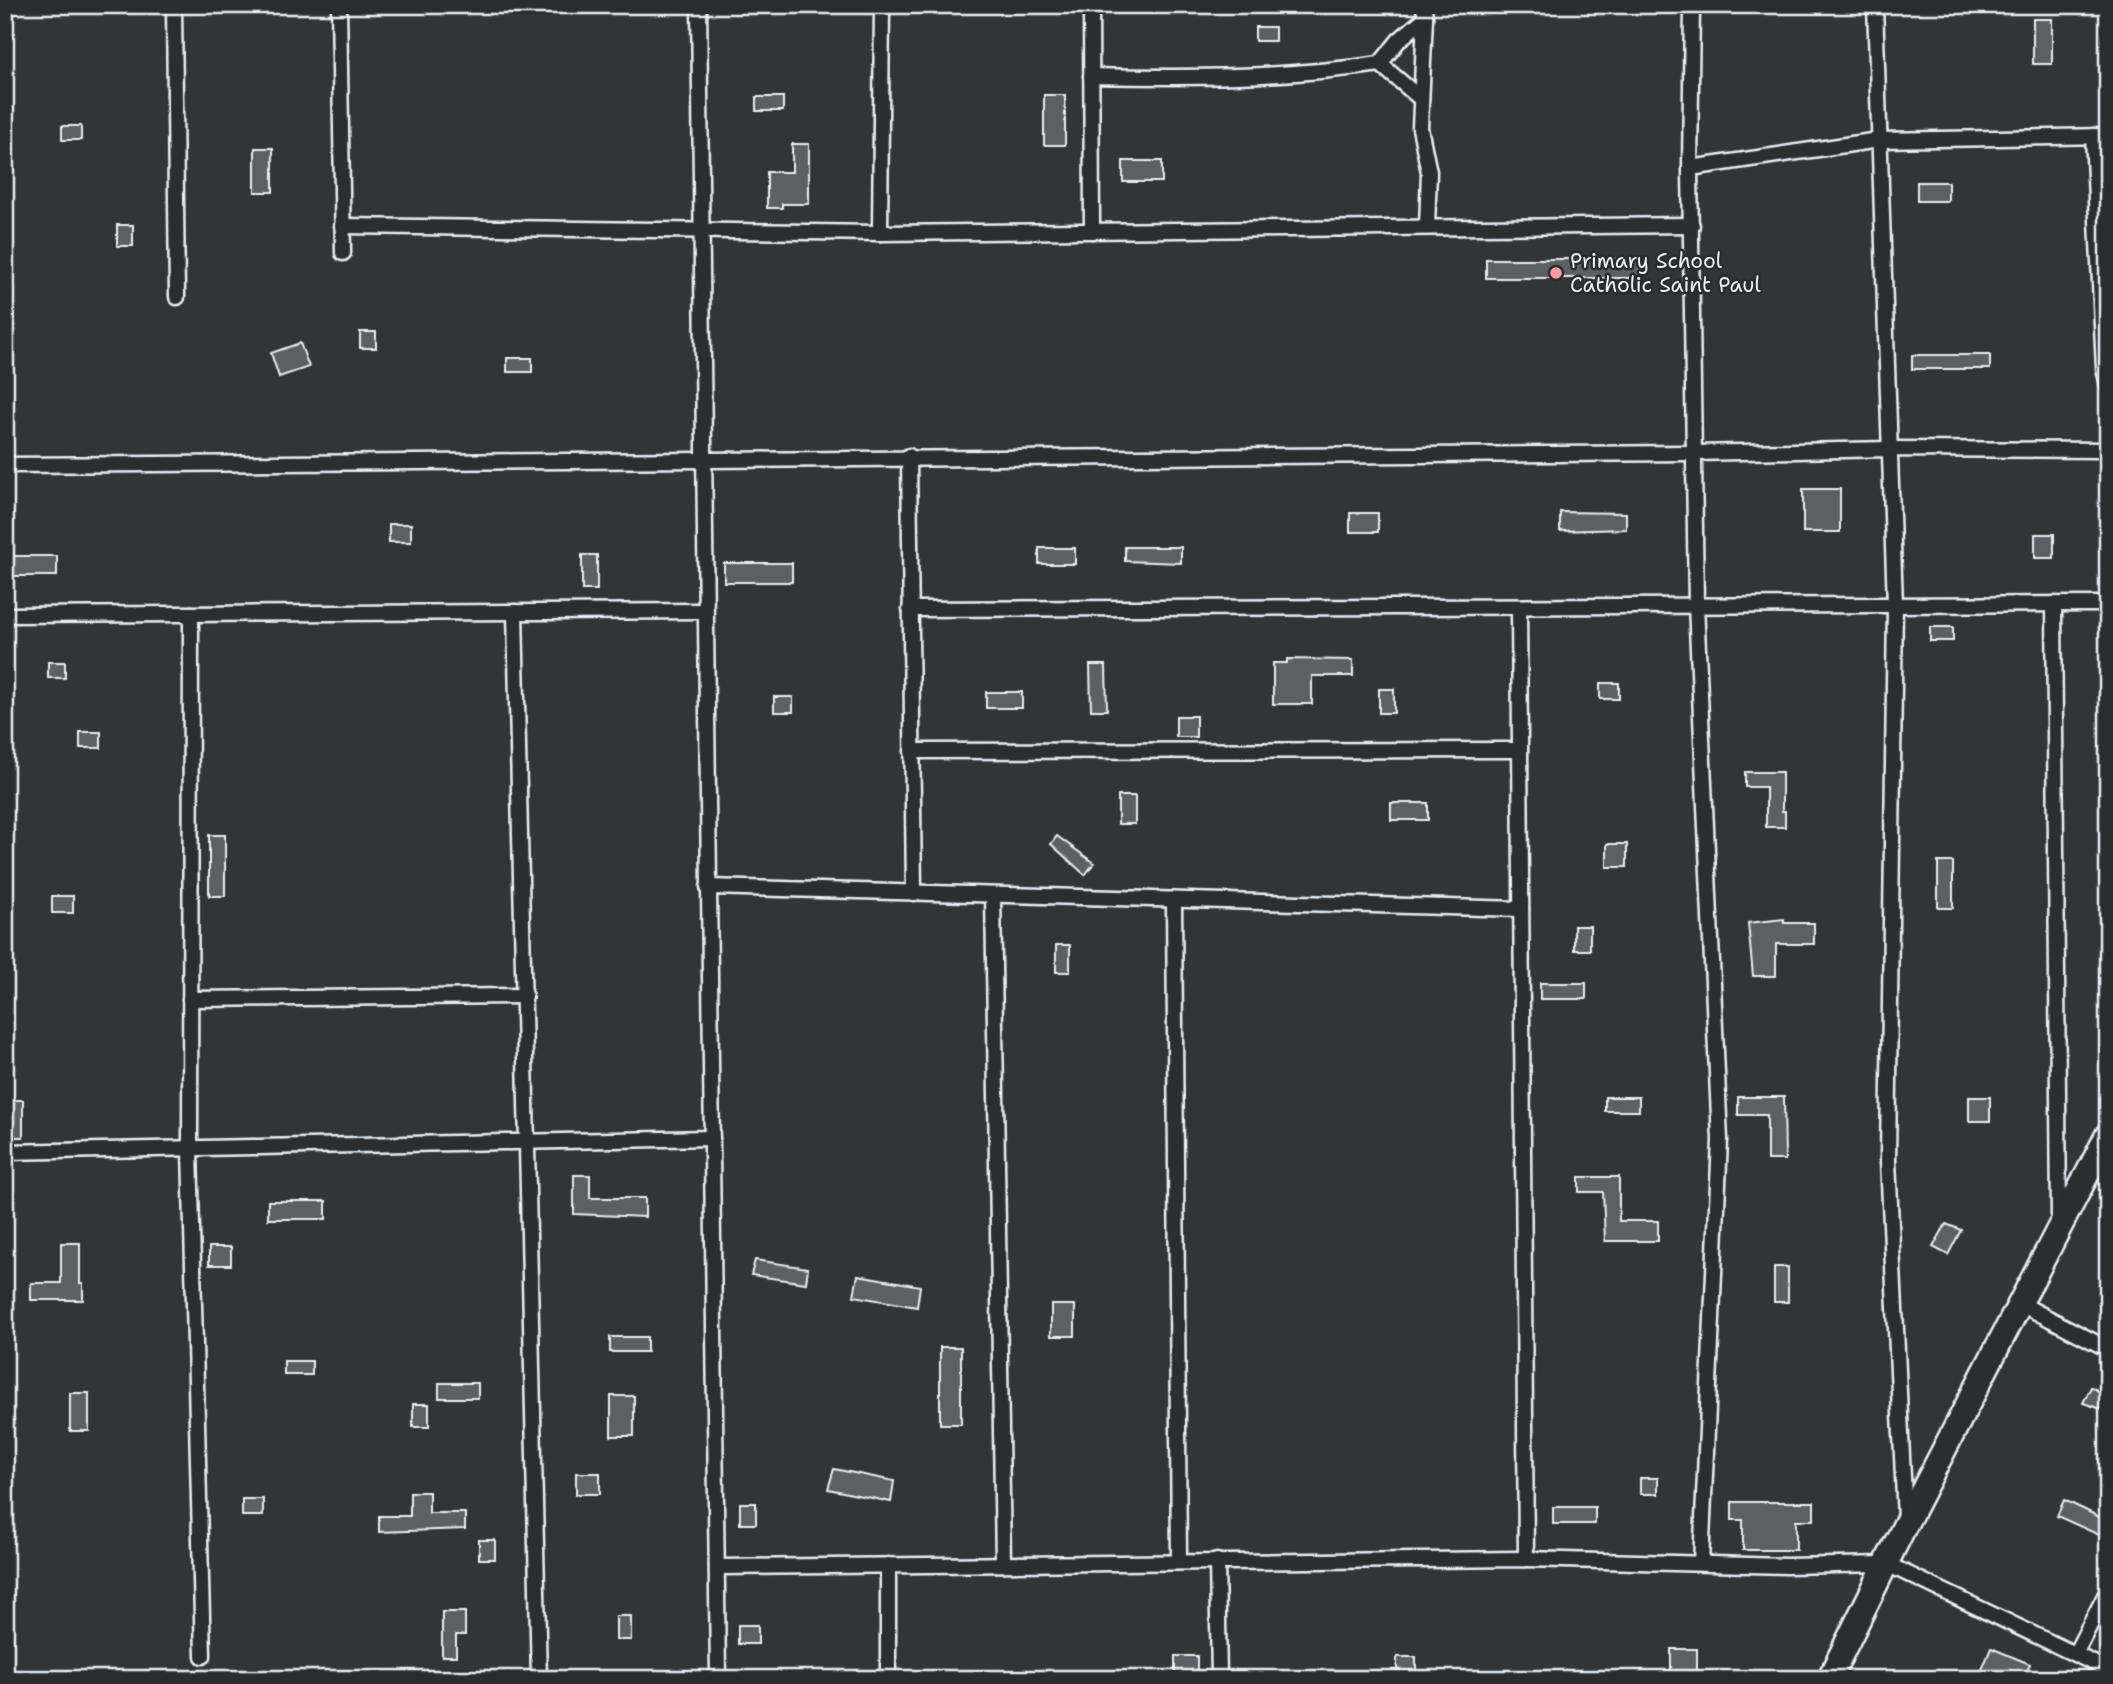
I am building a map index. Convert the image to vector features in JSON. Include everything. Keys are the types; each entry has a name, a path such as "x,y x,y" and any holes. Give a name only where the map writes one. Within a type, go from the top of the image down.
{"main road":[{"path":"1829,1679 1905,1525 2108,1134"}],"street":[{"path":"174,5 177,297"},
{"path":"339,5 343,253"},
{"path":"699,5 718,1679"},
{"path":"880,233 882,5"},
{"path":"1091,5 1092,230"},
{"path":"1692,5 1690,168 1696,605 1720,1140 1701,1563"},
{"path":"1875,5 1895,605 1888,1161 1905,1525"},
{"path":"1091,76 1200,78 1333,71 1380,64 1424,12"},
{"path":"1424,12 1420,128 1430,180 1427,227"},
{"path":"1380,64 1421,99"},
{"path":"1690,168 1880,140 2100,136 2104,368 2108,386"},
{"path":"342,226 880,233 1692,225"},
{"path":"5,465 1695,453 1890,449 2108,450"},
{"path":"909,457 914,893"},
{"path":"2054,604 2059,1228"},
{"path":"910,609 2108,604"},
{"path":"1519,607 1526,1559"},
{"path":"5,615 705,611"},
{"path":"515,612 539,1679"},
{"path":"191,614 190,1149 203,1656"},
{"path":"912,751 1520,750"},
{"path":"708,887 1521,909"},
{"path":"993,895 1003,1564"},
{"path":"1174,900 1179,1561"},
{"path":"190,999 525,996"},
{"path":"5,1152 712,1138"},
{"path":"2021,1304 2108,1349"},
{"path":"717,1567 1526,1559 1786,1566 1887,1564 2108,1670"},
{"path":"1217,1561 1219,1679"},
{"path":"888,1565 888,1679"},
{"path":"2075,1654 2108,1590"}],"building":[{"path":"2033,19 2052,19 2052,64 2033,64"},
{"path":"1255,27 1275,27 1275,41 1255,41"},
{"path":"1044,95 1065,95 1065,145 1044,145"},
{"path":"756,97 783,97 783,111 756,111"},
{"path":"62,126 81,126 81,140 62,140"},
{"path":"792,144 809,144 809,204 782,204 782,208 767,208 767,172 792,172"},
{"path":"255,148 273,148 273,192 255,192"},
{"path":"1123,161 1162,161 1162,182 1123,182"},
{"path":"1917,182 1948,182 1948,201 1917,201"},
{"path":"117,225 133,225 133,246 117,246"},
{"path":"1486,259 1640,259 1640,278 1486,278"},
{"path":"360,332 376,332 376,348 360,348"},
{"path":"300,343 309,367 279,377 271,353"},
{"path":"1912,355 1990,355 1990,369 1912,369"},
{"path":"507,358 532,358 532,372 507,372"},
{"path":"1803,489 1840,489 1840,532 1803,532"},
{"path":"1560,512 1626,513 1626,529 1560,531"},
{"path":"1350,513 1378,513 1378,532 1350,532"},
{"path":"389,524 411,524 411,542 389,542"},
{"path":"2035,534 2054,534 2054,558 2035,558"},
{"path":"1125,547 1181,547 1181,563 1125,561"},
{"path":"1039,548 1075,548 1075,564 1039,564"},
{"path":"582,555 597,555 597,590 582,590"},
{"path":"5,556 57,556 57,576 5,576"},
{"path":"724,563 792,563 792,582 724,582"},
{"path":"1930,627 1953,627 1953,641 1930,641"},
{"path":"1287,659 1353,660 1353,676 1312,676 1312,704 1273,704 1273,663 1287,663"},
{"path":"48,662 65,662 65,678 48,678"},
{"path":"1090,665 1106,665 1107,710 1091,710"},
{"path":"1600,683 1619,683 1619,699 1600,699"},
{"path":"1379,689 1394,689 1394,713 1379,713"},
{"path":"986,692 1022,692 1022,708 986,708"},
{"path":"774,697 793,697 793,712 774,712"},
{"path":"1176,716 1196,716 1196,737 1176,737"},
{"path":"80,732 101,732 101,748 80,748"},
{"path":"1745,772 1782,772 1782,811 1785,811 1785,827 1766,827 1766,787 1745,787"},
{"path":"1118,796 1135,796 1135,824 1118,824"},
{"path":"1391,803 1428,803 1428,820 1391,820"},
{"path":"209,835 225,835 225,896 209,896"},
{"path":"1057,836 1094,863 1085,875 1051,844"},
{"path":"1607,844 1627,844 1627,867 1607,867"},
{"path":"1938,862 1953,862 1953,908 1938,908"},
{"path":"52,896 73,896 73,913 52,913"},
{"path":"1784,919 1784,923 1814,923 1814,944 1776,944 1776,976 1753,976 1748,923"},
{"path":"1574,926 1590,926 1590,950 1574,950"},
{"path":"1056,945 1070,945 1070,972 1056,972"},
{"path":"1540,983 1586,983 1586,999 1540,999"},
{"path":"1605,1097 1639,1097 1639,1111 1605,1111"},
{"path":"1738,1097 1784,1097 1785,1160 1767,1160 1767,1115 1738,1115"},
{"path":"1969,1097 1990,1097 1990,1121 1969,1121"},
{"path":"5,1100 23,1100 23,1137 5,1137"},
{"path":"574,1175 590,1175 590,1198 645,1198 645,1217 574,1214"},
{"path":"1579,1177 1619,1177 1619,1221 1658,1221 1658,1241 1605,1241 1603,1192 1579,1192"},
{"path":"268,1201 326,1201 326,1219 268,1219"},
{"path":"1946,1224 1961,1230 1948,1255 1933,1247"},
{"path":"61,1243 80,1243 80,1283 83,1283 83,1300 31,1300 31,1283 61,1283"},
{"path":"209,1247 231,1247 231,1265 209,1265"},
{"path":"755,1260 808,1268 806,1283 751,1275"},
{"path":"1774,1267 1788,1267 1788,1302 1774,1302"},
{"path":"858,1275 920,1286 917,1307 854,1296"},
{"path":"1051,1305 1075,1305 1075,1336 1051,1336"},
{"path":"610,1337 647,1337 647,1352 610,1352"},
{"path":"940,1347 961,1347 961,1424 940,1424"},
{"path":"284,1361 312,1361 312,1375 284,1375"},
{"path":"439,1383 478,1383 478,1398 439,1398"},
{"path":"2091,1387 2107,1395 2101,1409 2083,1403"},
{"path":"70,1393 89,1393 89,1431 70,1431"},
{"path":"611,1396 634,1396 634,1436 611,1436"},
{"path":"413,1404 429,1404 429,1427 413,1427"},
{"path":"834,1469 894,1481 891,1502 828,1489"},
{"path":"576,1473 600,1473 600,1494 576,1494"},
{"path":"1640,1478 1658,1478 1658,1494 1640,1494"},
{"path":"410,1492 429,1492 429,1513 465,1513 465,1529 379,1532 379,1516 410,1516"},
{"path":"242,1499 263,1499 263,1516 242,1516"},
{"path":"2064,1500 2108,1521 2108,1539 2057,1516"},
{"path":"1732,1502 1814,1502 1814,1520 1796,1520 1796,1550 1743,1550 1743,1520 1732,1520"},
{"path":"740,1503 756,1503 756,1524 740,1524"},
{"path":"1553,1507 1595,1507 1595,1524 1553,1524"},
{"path":"479,1540 495,1540 495,1559 479,1559"},
{"path":"442,1612 465,1612 465,1635 456,1635 456,1656 442,1656"},
{"path":"616,1616 631,1616 631,1640 616,1640"},
{"path":"738,1625 758,1625 758,1644 738,1644"},
{"path":"1991,1648 2030,1664 2024,1679 1978,1679"},
{"path":"1671,1649 1697,1649 1697,1679 1671,1679"},
{"path":"1175,1656 1197,1656 1197,1673 1175,1673"},
{"path":"1397,1657 1416,1657 1416,1672 1397,1672"}],"place":[{"name":"Primary School Catholic Saint Paul","path":"1556,273"}]}
